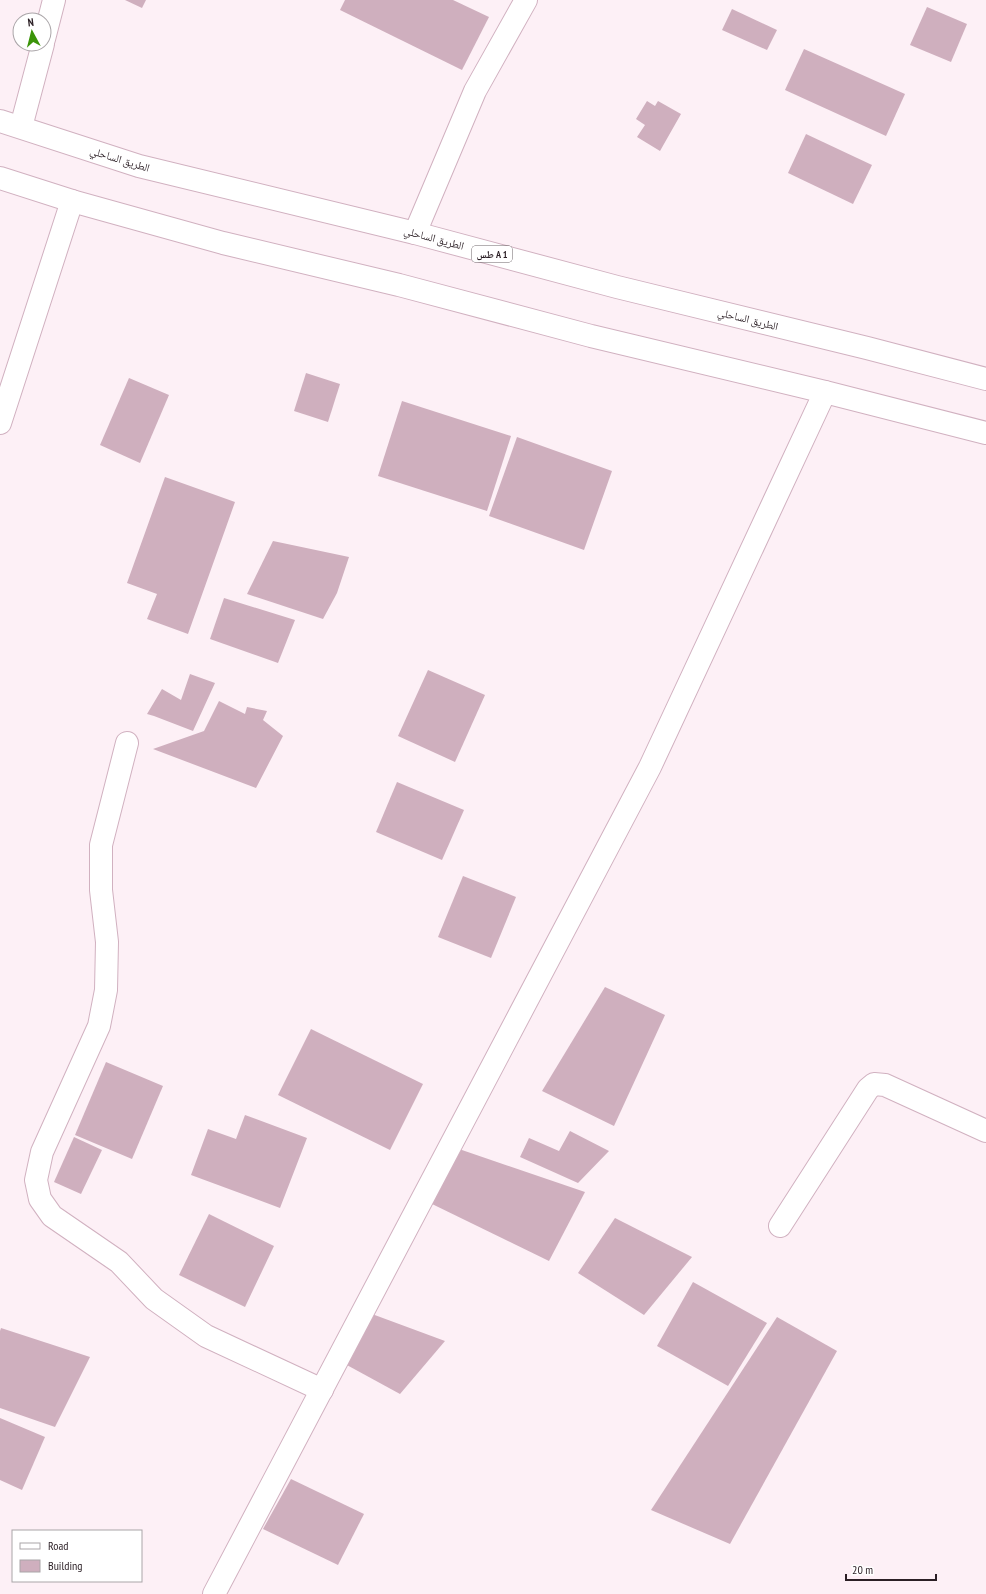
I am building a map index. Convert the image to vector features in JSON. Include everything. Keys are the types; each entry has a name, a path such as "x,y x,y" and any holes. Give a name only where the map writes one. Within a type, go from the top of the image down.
{"main road":[{"path":"51,12 54,0"},
{"path":"415,233 475,91 526,0"},
{"path":"20,127 41,52"},
{"name":"الطريق الساحلي","path":"0,121 139,166 415,233 617,287 860,346 986,379"},
{"path":"0,178 72,201 223,243 399,285 591,336 825,392 986,433"},
{"path":"0,423 72,201"},
{"path":"214,1594 650,767 825,392"},
{"path":"127,743 101,845 101,890 107,942 105,997 99,1026 42,1152 36,1180 40,1199 52,1216 120,1262 154,1298 206,1336 322,1390"},
{"path":"780,1226 868,1089 874,1084 885,1085 986,1131"}],"building":[{"path":"125,0 146,0 142,8"},
{"path":"345,0 453,0 489,17 462,70 340,10"},
{"path":"927,7 967,24 951,62 910,45"},
{"path":"732,9 777,30 767,50 722,30"},
{"path":"804,49 905,94 886,136 785,90"},
{"path":"647,101 655,106 658,101 681,114 660,151 637,137 645,125 636,119"},
{"path":"806,134 872,165 853,204 788,173"},
{"path":"306,373 340,384 328,422 294,411"},
{"path":"129,378 169,395 140,463 100,445"},
{"path":"402,401 511,436 487,511 378,476"},
{"path":"517,437 612,471 584,550 489,516"},
{"path":"165,477 235,502 188,634 147,619 157,594 127,583"},
{"path":"273,541 349,557 337,593 323,619 247,594"},
{"path":"224,598 295,620 278,663 210,639"},
{"path":"428,670 485,695 455,762 398,736"},
{"path":"190,674 215,683 193,731 147,714 162,689 181,700"},
{"path":"219,701 245,714 247,707 267,711 263,720 283,736 256,788 153,749 204,731"},
{"path":"397,782 464,810 442,860 376,832"},
{"path":"463,876 516,897 491,958 438,937"},
{"path":"605,987 665,1015 614,1126 542,1091"},
{"path":"311,1029 423,1084 390,1150 278,1095"},
{"path":"106,1062 163,1086 132,1159 75,1135"},
{"path":"245,1115 307,1138 280,1208 191,1175 208,1129 236,1139"},
{"path":"570,1131 609,1151 578,1183 520,1157 529,1138 559,1151"},
{"path":"74,1137 102,1150 81,1194 54,1182"},
{"path":"459,1149 585,1192 549,1261 430,1203"},
{"path":"209,1214 274,1246 245,1307 179,1275"},
{"path":"615,1218 692,1257 644,1315 578,1273"},
{"path":"693,1282 767,1323 728,1386 657,1346"},
{"path":"372,1314 445,1341 400,1394 345,1364"},
{"path":"777,1317 837,1351 730,1544 651,1510"},
{"path":"1,1328 90,1357 55,1427 0,1408"},
{"path":"0,1418 45,1437 22,1490 0,1480"},
{"path":"291,1479 364,1514 338,1565 263,1529"}]}
